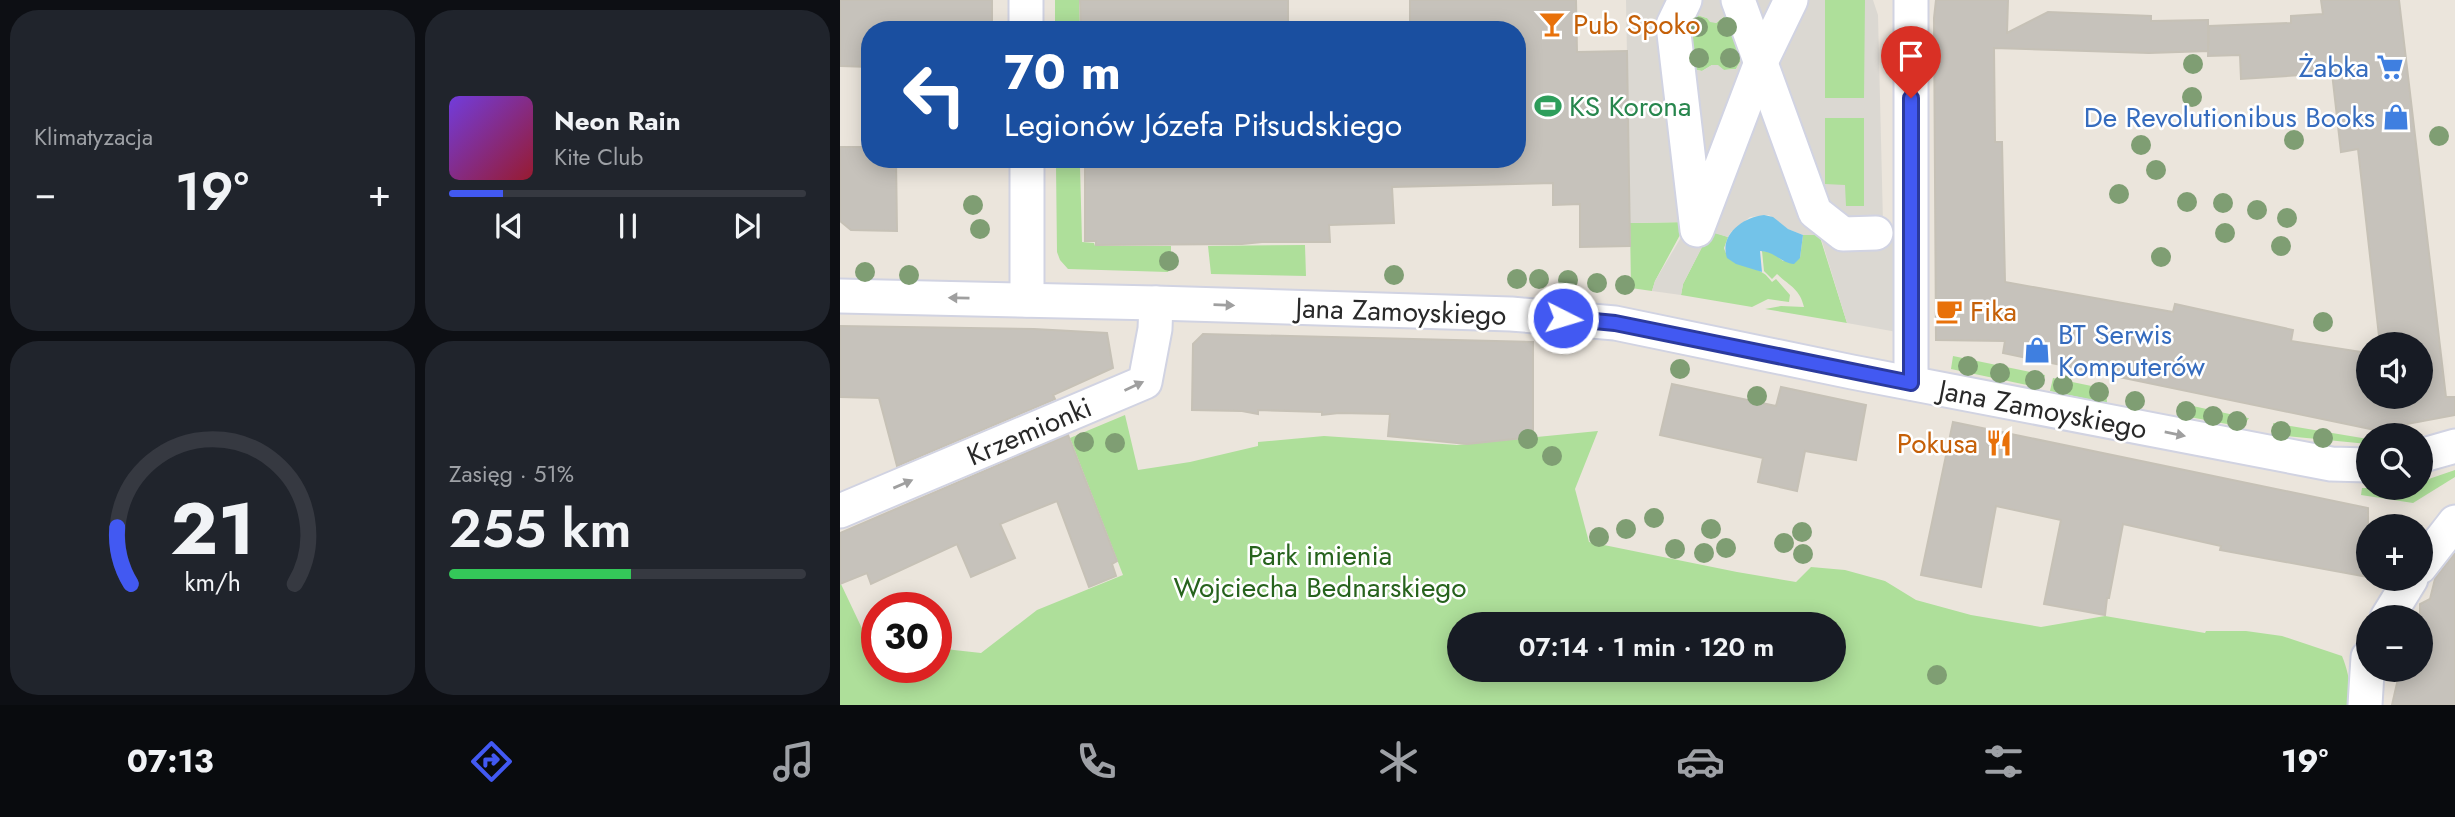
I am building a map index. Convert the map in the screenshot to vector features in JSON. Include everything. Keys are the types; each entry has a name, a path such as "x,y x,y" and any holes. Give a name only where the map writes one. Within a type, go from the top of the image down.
{"street":[{"path":"1026,0 1026,21"},
{"path":"1685,0 1673,25 1698,230 1760,61 1791,0"},
{"path":"1738,0 1815,212 1843,234 1875,233"},
{"path":"1911,0 1911,383"},
{"path":"1027,168 1027,300"},
{"name":"Jana Zamoyskiego","path":"840,296 1511,314 1615,323 2331,464 2356,465"},
{"name":"Krzemionki","path":"840,511 1145,382 1155,329 1156,303"},
{"path":"2433,452 2455,446"},
{"path":"2433,550 2455,522"},
{"path":"2365,705 2366,682"}],"green space":[{"path":"1055,0 1079,0 1080,21 1055,21"},
{"path":"1825,0 1865,0 1865,98 1825,98"},
{"path":"1697,15 1716,23 1726,15 1739,38 1735,41 1742,58 1736,69 1724,70 1712,65 1702,71 1691,69 1690,18"},
{"path":"1864,117 1864,206 1846,206 1825,185 1825,118"},
{"path":"1056,168 1080,168 1082,242 1094,243 1095,246 1171,246 1171,267 1168,272 1068,269 1057,252"},
{"path":"1687,222 1652,291 1631,288 1630,223"},
{"path":"1710,231 1728,237 1724,248 1735,263 1763,273 1772,282 1776,279 1790,295 1789,302 1768,299 1752,307 1681,295 1683,284"},
{"path":"1819,234 1847,323 1765,309 1781,306 1804,307 1794,288 1777,274 1772,279 1764,271 1762,251 1772,252 1783,261 1800,258 1803,235"},
{"path":"1305,245 1306,276 1211,274 1208,246"},
{"path":"1953,356 2045,375 2041,388 1951,369"},
{"path":"2053,378 2106,389 2107,403 2050,391"},
{"path":"2179,403 2249,418 2243,427 2179,415"},
{"name":"Park imienia Wojciecha Bednarskiego","path":"1125,415 1138,470 1190,462 1258,446 1258,442 1324,436 1457,445 1598,431 1575,489 1589,542 1796,582 1811,567 1845,570 1885,581 1916,600 1971,615 2041,627 2105,616 2205,633 2246,631 2282,636 2342,656 2349,680 2349,705 840,705 840,582 861,626 861,683 952,683 952,650 981,653 1037,610 1123,575 1070,438"},
{"path":"2273,423 2356,437 2356,443 2275,435"},
{"path":"2455,470 2455,477 2433,491 2433,478"},
{"path":"2394,500 2418,500 2413,503"}],"shaded area":[{"path":"1626,0 1825,0 1825,98 1864,98 1865,0 1873,0 1878,15 1883,223 1895,230 1897,332 1847,323 1820,235 1803,235 1788,229 1769,215 1750,217 1728,237 1710,232 1683,284 1681,295 1652,291 1655,281 1686,229 1687,222 1630,223","holes":["1697,15 1716,23 1726,15 1739,38 1735,41 1742,58 1736,69 1724,70 1718,65 1712,65 1702,71 1691,69 1689,49 1693,46 1693,41 1689,38 1690,18","1825,118 1864,118 1864,206 1846,206 1845,185 1825,184"]}],"water":[{"path":"1764,215 1773,217 1788,229 1803,235 1800,258 1794,264 1760,251 1762,272 1736,264 1727,258 1726,242 1735,229 1748,219"}],"building":[{"path":"840,0 992,0 992,21 861,21 861,67 840,66"},
{"path":"1080,0 1288,0 1288,21 1081,21"},
{"path":"1410,0 1576,0 1577,52 1627,51 1630,246 1580,247 1580,204 1553,205 1553,183 1392,187 1394,223 1329,225 1330,242 1096,245 1096,241 1085,241 1085,168 1526,168 1526,21 1410,21"},
{"path":"1936,0 2008,0 2007,33 2048,12 2151,16 2151,21 2208,20 2208,51 2149,53 1994,48 1995,142 2002,142 2005,282 2173,312 2175,304 2293,330 2291,341 2356,351 2356,409 2433,409 2433,332 2379,332 2358,149 2341,152 2332,73 2241,79 2240,55 2208,56 2209,26 2291,23 2291,16 2323,14 2321,0 2399,0 2446,397 2455,397 2455,415 2412,423 2356,423 2356,426 2003,353 2005,341 1936,340"},
{"path":"840,147 861,147 861,168 896,168 897,231 851,230 840,221"},
{"path":"840,326 1107,333 1113,368 1053,395 1055,399 897,466 879,398 840,397"},
{"path":"1203,334 1533,342 1533,437 1467,444 1388,436 1390,414 1322,415 1322,412 1258,410 1258,414 1192,410 1193,344"},
{"path":"1672,384 1776,406 1781,387 1866,405 1856,460 1805,451 1797,491 1758,482 1763,458 1660,435"},
{"path":"1953,422 2368,508 2368,514 2356,514 2356,575 2220,550 2221,546 2123,524 2105,615 2044,604 2061,520 1996,506 1981,587 1921,575"},
{"path":"1068,435 1117,561 1112,564 1116,576 1089,587 1057,501 1000,524 1015,558 971,577 957,544 871,584 867,573 840,584 840,533"},
{"path":"2455,553 2455,705 2392,705 2397,682 2433,682 2433,605 2420,604 2430,599 2435,579"}],"place":[{"name":"Pub Spoko","path":"1552,24"},
{"name":"Żabka","path":"2390,67"},
{"name":"KS Korona","path":"1548,106"},
{"name":"De Revolutionibus Books","path":"2396,117"},
{"name":"Fika","path":"1949,311"},
{"name":"BT Serwis Komputerów","path":"2037,350"},
{"name":"Pokusa","path":"1999,443"}],"route":[{"path":"1563,318 1615,323 1911,383 1911,98"}]}
